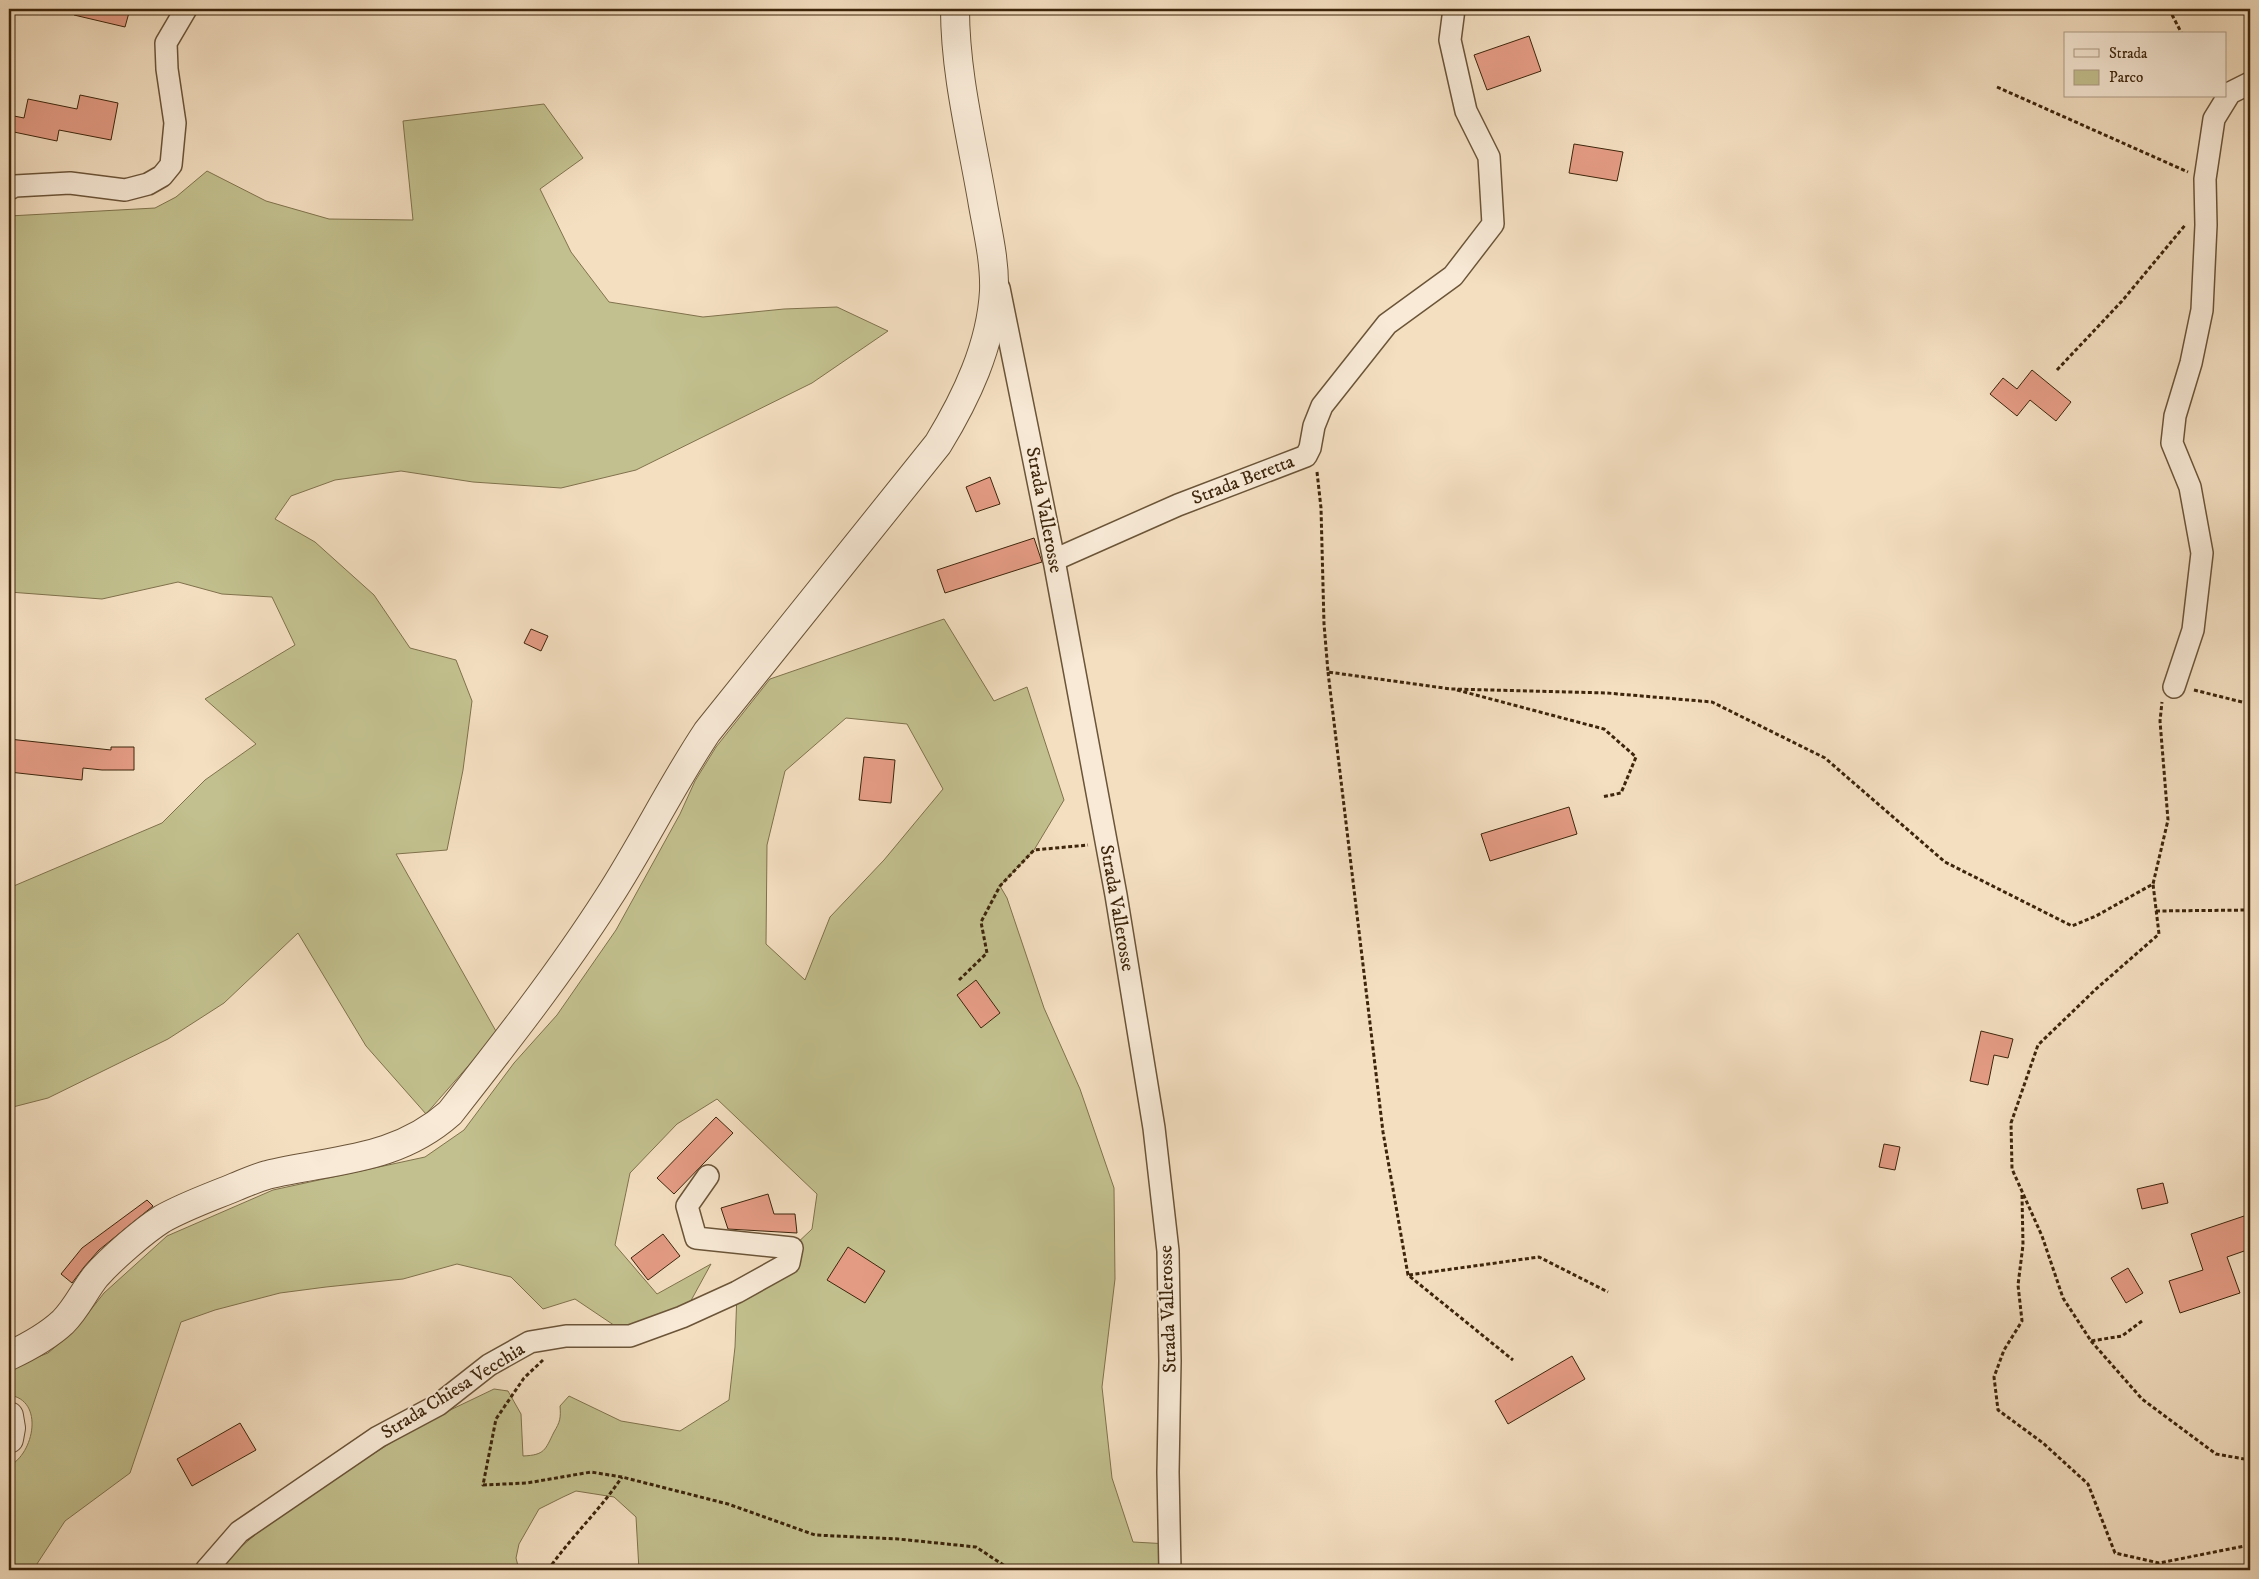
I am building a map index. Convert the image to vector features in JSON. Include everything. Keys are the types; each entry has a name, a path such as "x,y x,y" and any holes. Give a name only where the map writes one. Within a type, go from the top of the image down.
{"street":[{"path":"9,189 15,186 70,183 125,190 148,184 162,176 171,164 175,123 167,69 166,43 186,9"},
{"path":"9,1356 37,1342 63,1322 101,1271 161,1220 212,1196 265,1176 378,1153 399,1146 428,1132 450,1113 548,983 607,900 680,772 707,732 938,444 960,407 976,371 986,336 994,294 992,254 956,50 955,9"},
{"name":"Strada Beretta","path":"1054,560 1178,505 1306,456 1310,448 1314,426 1322,406 1387,324 1452,276 1493,224 1488,158 1466,111 1450,40 1454,9"},
{"path":"2174,687 2193,630 2202,553 2190,487 2172,443 2175,416 2202,310 2205,179 2214,120 2230,93 2250,83"},
{"name":"Strada Vallerosse","path":"992,254 1054,560 1106,844 1154,1128 1168,1251 1170,1570"},
{"name":"Strada Chiesa Vecchia","path":"206,1570 239,1532 378,1438 438,1405 489,1365 530,1342 566,1336 630,1336 682,1317 729,1296 789,1263 792,1248 696,1238 687,1206 708,1176"},
{"path":"9,1416 11,1428 9,1439"}],"path":[{"path":"2169,9 2181,32"},
{"path":"1997,87 2205,179"},
{"path":"2057,370 2122,301 2205,200"},
{"path":"1306,456 1311,458 1318,475 1328,672 1383,1132 1408,1275 1513,1360"},
{"path":"1328,672 1452,689 1607,693 1712,702 1825,758 1945,862 2072,926 2096,916 2153,884"},
{"path":"2250,704 2174,687 2163,700 2160,721 2168,820 2153,884 2159,934 2096,989 2038,1045 2011,1123 2012,1169 2042,1236 2063,1298 2091,1341 2142,1400 2216,1454 2250,1460"},
{"path":"1452,689 1604,730 1636,757 1621,793 1602,798"},
{"path":"959,980 987,953 981,922 1000,886 1034,850 1106,844"},
{"path":"2156,912 2250,910"},
{"path":"2022,1191 2023,1245 2018,1285 2022,1321 2004,1350 1994,1377 1998,1410 2043,1443 2088,1484 2115,1553 2159,1563 2250,1544"},
{"path":"1408,1275 1539,1257 1608,1292"},
{"path":"2091,1341 2122,1336 2142,1321"},
{"path":"566,1336 524,1378 496,1419 483,1485 527,1483 591,1472 622,1477 728,1504 815,1535 898,1538 976,1547 1011,1570"},
{"path":"548,1570 568,1542 605,1502 622,1477"}],"green space":[{"path":"544,104 583,158 540,189 571,252 609,302 703,317 784,309 837,307 888,331 812,383 636,470 561,488 473,482 401,471 335,480 291,496 275,519 315,542 374,595 410,648 456,660 472,701 463,770 447,850 396,854 497,1033 426,1114 366,1046 298,933 224,1003 168,1039 48,1098 9,1108 9,888 162,823 205,780 256,744 205,699 295,645 272,597 222,594 178,582 102,599 9,592 9,216 155,208 176,197 207,171 266,201 329,219 413,220 403,121"},
{"path":"944,619 994,701 1027,687 1064,800 1034,850 1000,886 1007,898 1044,1008 1080,1089 1114,1188 1115,1279 1102,1387 1112,1478 1133,1542 1169,1544 1170,1570 639,1570 636,1517 614,1497 576,1491 539,1509 519,1544 516,1558 519,1570 217,1570 271,1521 333,1479 421,1424 494,1389 508,1391 521,1414 523,1456 540,1453 546,1447 559,1423 560,1406 569,1396 621,1421 680,1431 729,1400 735,1347 737,1292 792,1248 812,1229 817,1194 717,1099 677,1124 630,1173 615,1245 657,1294 711,1264 682,1317 630,1336 575,1299 543,1309 511,1277 457,1264 403,1279 280,1293 215,1310 181,1322 130,1473 65,1521 33,1570 9,1570 9,1466 18,1460 25,1451 32,1428 28,1407 20,1399 9,1395 9,1368 48,1353 74,1331 104,1293 167,1236 273,1190 425,1157 464,1130 514,1063 557,1015 616,930 680,814 695,781 716,747 770,679","holes":["846,718 907,724 943,789 884,860 830,917 805,980 766,944 767,845 785,771"]}],"building":[{"path":"75,9 130,9 125,27 74,15"},
{"path":"1529,36 1541,71 1487,90 1474,55"},
{"path":"80,95 118,103 111,140 59,130 57,141 9,131 9,115 24,118 28,99 77,109"},
{"path":"1574,144 1623,152 1617,181 1569,173"},
{"path":"2032,370 2071,402 2056,421 2030,400 2017,416 1990,394 2003,378 2017,389"},
{"path":"990,477 1000,504 976,512 966,487"},
{"path":"1034,538 1042,562 945,593 937,570"},
{"path":"531,629 548,636 541,651 524,643"},
{"path":"9,739 111,750 111,747 134,747 134,770 83,768 82,780 9,772"},
{"path":"864,757 895,760 891,803 859,800"},
{"path":"1569,807 1577,834 1490,861 1481,834"},
{"path":"976,980 1000,1013 981,1028 957,995"},
{"path":"1981,1031 2013,1039 2008,1058 1994,1055 1988,1085 1970,1081"},
{"path":"716,1117 733,1133 674,1194 657,1178"},
{"path":"1884,1144 1900,1147 1895,1170 1879,1167"},
{"path":"2163,1183 2168,1203 2142,1209 2137,1189"},
{"path":"768,1194 774,1214 795,1214 797,1233 728,1229 721,1208"},
{"path":"147,1200 153,1206 99,1250 72,1283 61,1274 82,1248"},
{"path":"2250,1214 2250,1249 2227,1257 2240,1293 2180,1313 2169,1281 2203,1270 2191,1234"},
{"path":"663,1234 680,1256 648,1280 631,1258"},
{"path":"848,1247 885,1271 865,1303 827,1280"},
{"path":"2128,1268 2143,1293 2126,1303 2111,1278"},
{"path":"1572,1356 1585,1379 1508,1424 1495,1401"},
{"path":"240,1423 256,1450 192,1486 177,1459"}]}
